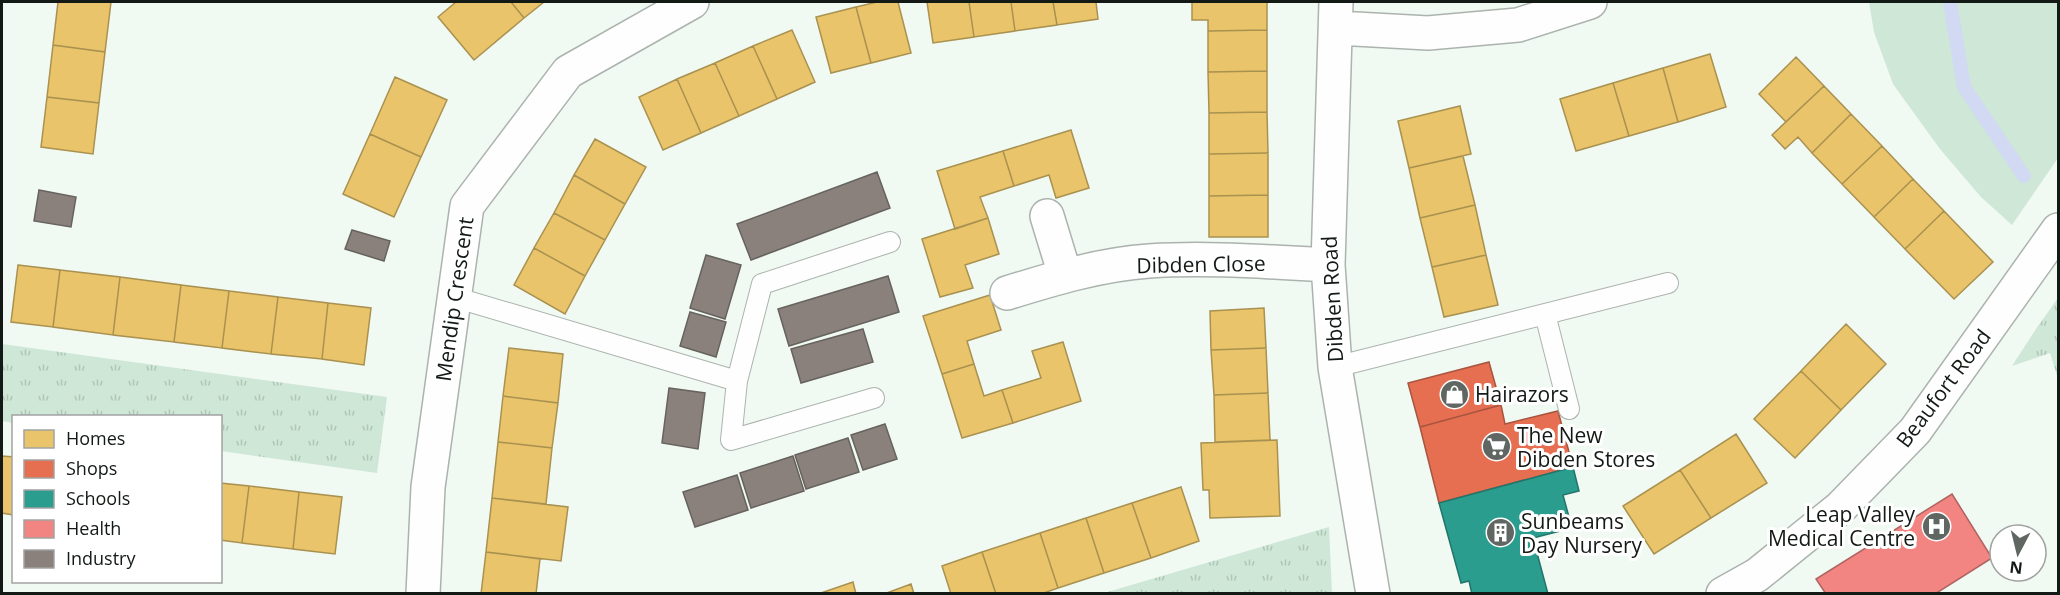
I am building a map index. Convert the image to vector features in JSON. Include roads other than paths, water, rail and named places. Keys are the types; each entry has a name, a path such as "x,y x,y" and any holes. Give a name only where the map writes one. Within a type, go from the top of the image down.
{"street":[{"name":"Mendip Crescent","path":"423,594 428,487 467,206 568,72 692,2"},
{"path":"1336,15 1428,33 1518,25 1590,2"},
{"name":"Dibden Road","path":"1336,15 1328,265 1335,368 1373,594"},
{"path":"1047,216 1065,274"},
{"name":"Beaufort Road","path":"1739,590 1840,508 1915,431 2058,230"},
{"name":"Dibden Close","path":"1007,293 1065,274 1148,261 1251,261 1328,265"}],"lane":[{"path":"874,398 731,440 737,381 762,284 890,242"},
{"path":"1335,368 1668,283"},
{"path":"454,297 737,381"},
{"path":"1545,314 1569,409"}],"waterway":[{"path":"1950,2 1964,87 2024,176"}],"place":[{"name":"Hairazors","path":"1454,394"},
{"name":"The New Dibden Stores","path":"1496,447"},
{"name":"Leap Valley Medical Centre","path":"1936,526"},
{"name":"Sunbeams Day Nursery","path":"1500,533"}]}
